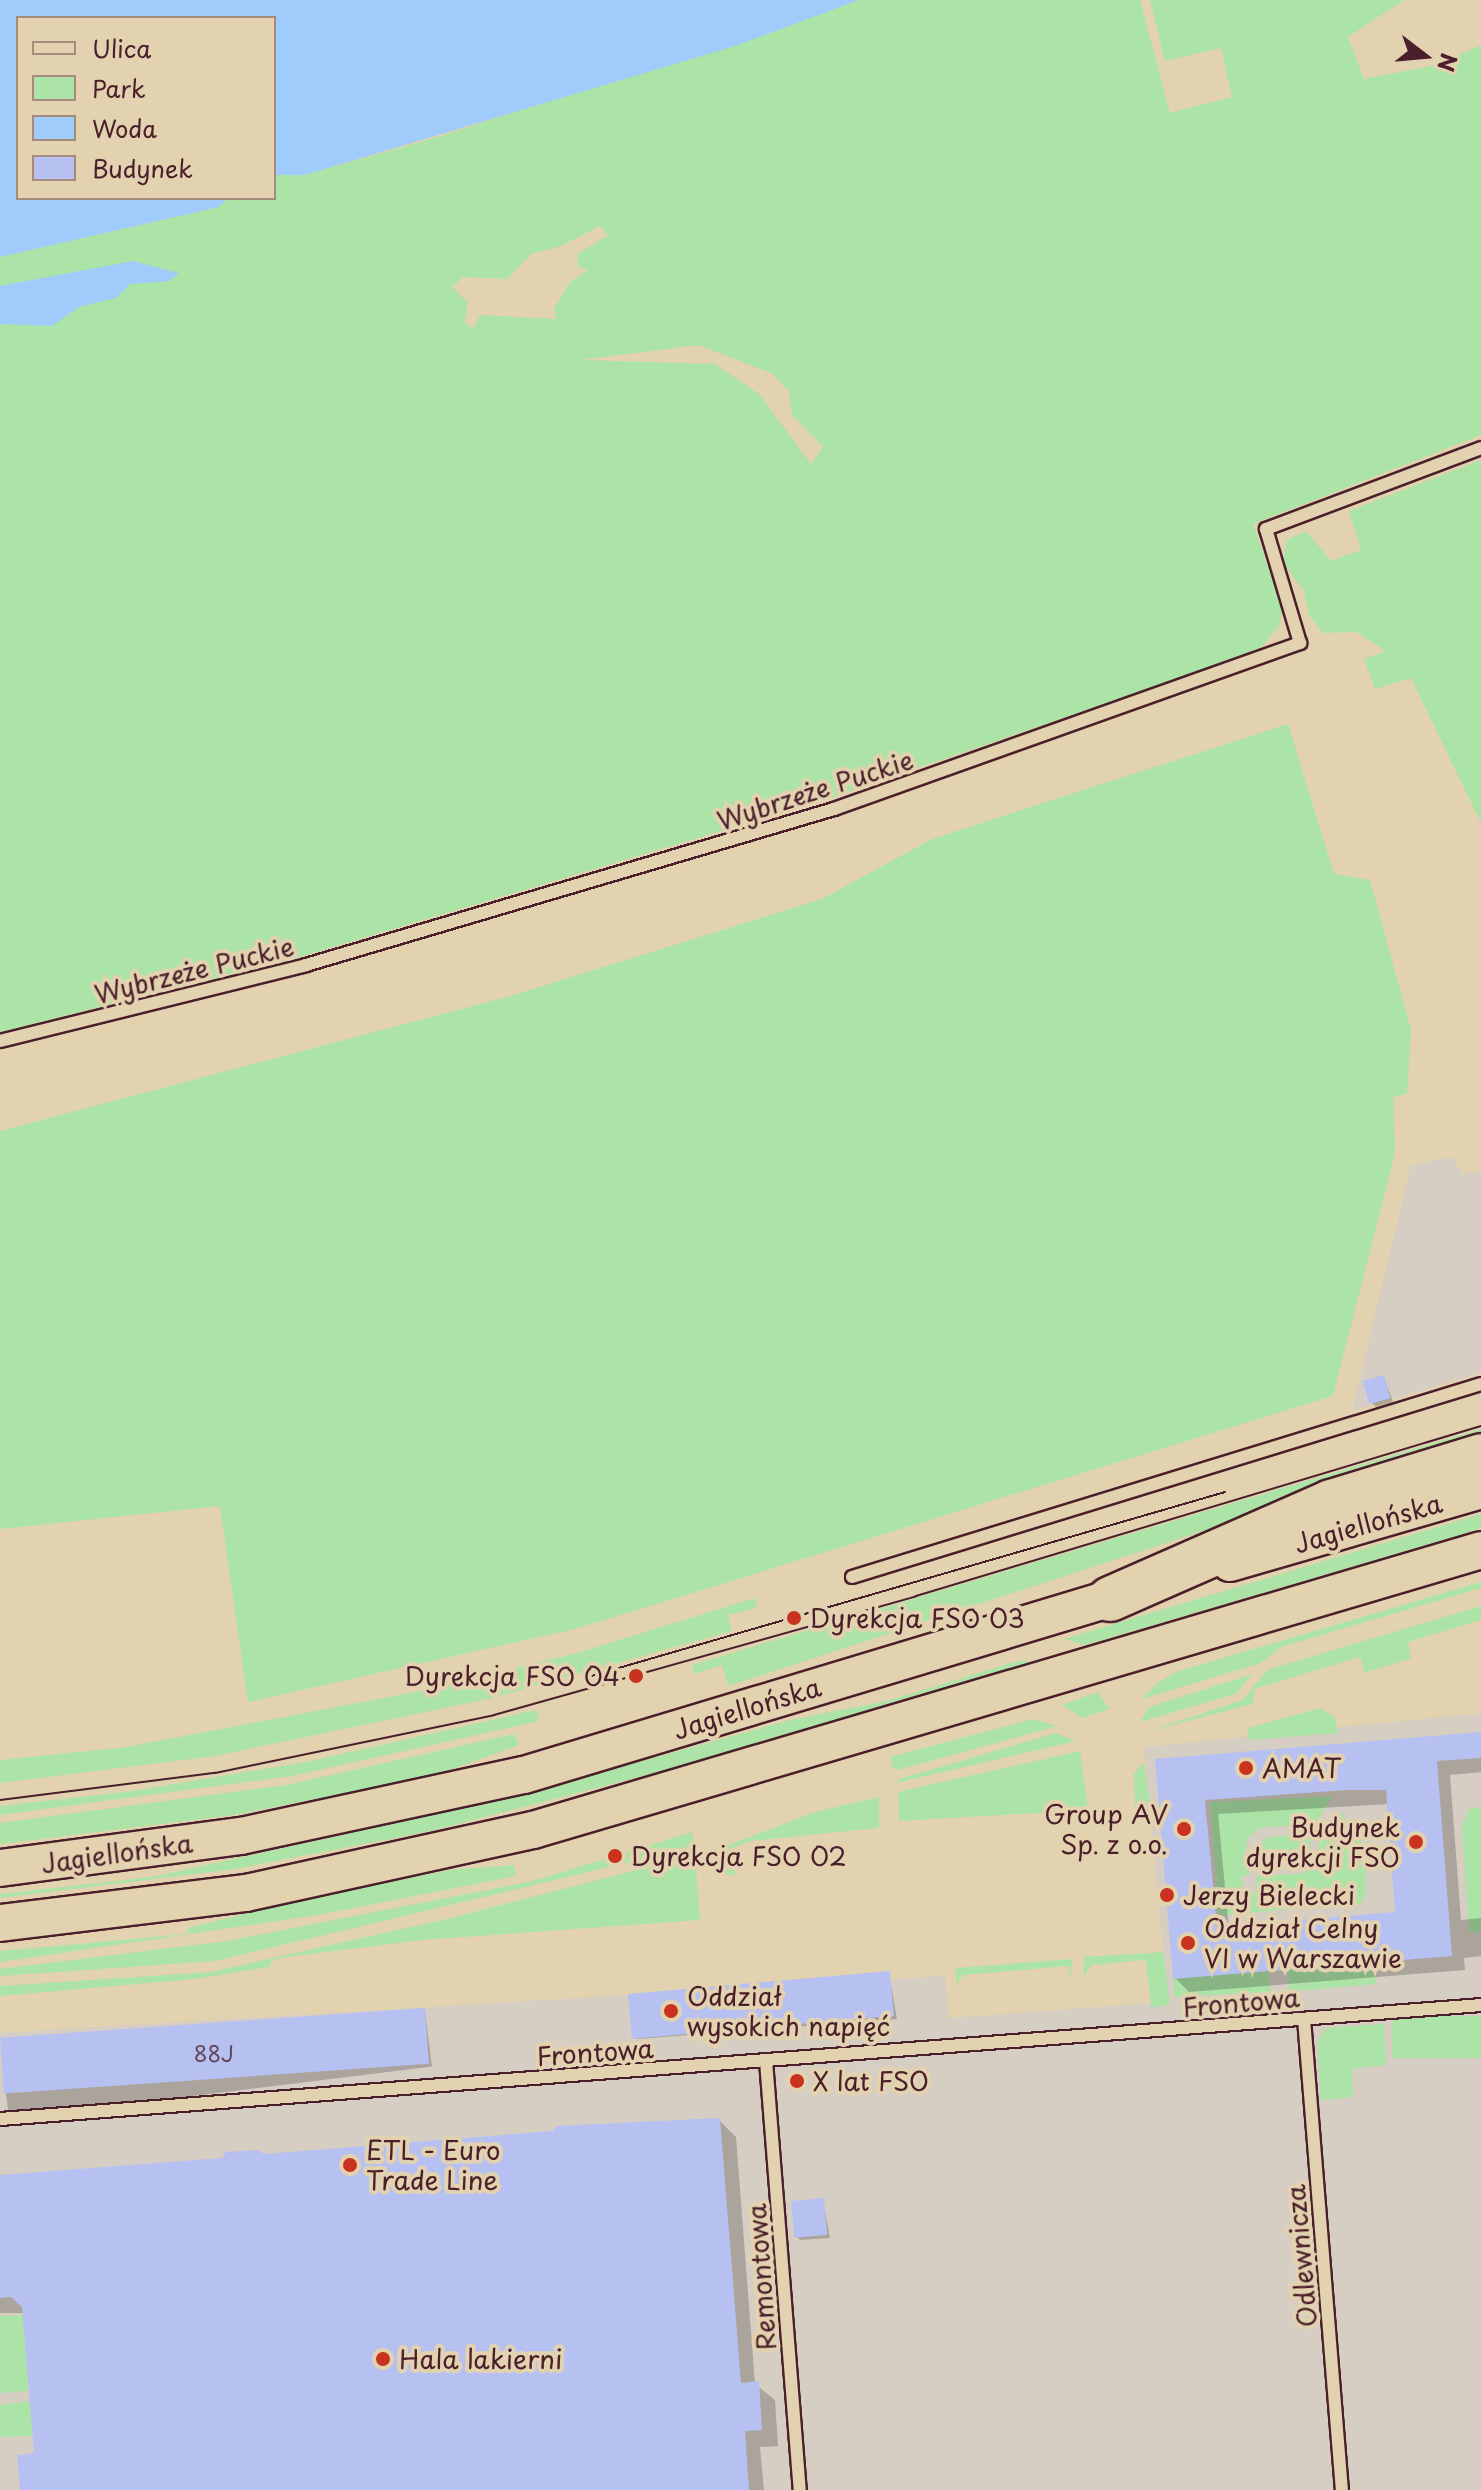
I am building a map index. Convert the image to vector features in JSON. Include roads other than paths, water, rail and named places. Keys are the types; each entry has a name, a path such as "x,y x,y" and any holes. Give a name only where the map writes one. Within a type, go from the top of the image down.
{"highway":[{"path":"1110,1599 1331,1502 1481,1456"}],"main road":[{"name":"Jagiellońska","path":"0,1868 241,1836 524,1775 1481,1490"},
{"path":"0,1923 246,1893 533,1830 1481,1550"}],"lane":[{"name":"Wybrzeże Puckie","path":"0,1041 306,965 834,809 1300,643 1266,529 1481,448"},
{"path":"852,1577 1481,1384"},
{"name":"Frontowa","path":"0,2119 1481,2005"},
{"name":"Odlewnicza","path":"1304,2019 1342,2490"},
{"name":"Remontowa","path":"766,2061 800,2490"}],"water":[{"path":"0,0 859,0 735,46 305,175 276,175 276,16 16,16 16,200 226,200 219,207 0,257"},
{"path":"133,261 179,273 169,281 130,284 116,298 79,307 52,326 0,324 0,286"}],"tram line":[{"path":"0,1800 215,1773 494,1715 916,1596 1481,1426"},
{"path":"591,1676 1225,1492"}],"place":[{"name":"Dyrekcja FSO 03","path":"794,1618"},
{"name":"Dyrekcja FSO 04","path":"636,1676"},
{"name":"AMAT","path":"1246,1768"},
{"name":"Group AV Sp. z o.o.","path":"1184,1829"},
{"name":"Budynek dyrekcji FSO","path":"1416,1842"},
{"name":"Dyrekcja FSO 02","path":"615,1856"},
{"name":"Jerzy Bielecki","path":"1167,1895"},
{"name":"Oddział Celny VI w Warszawie","path":"1188,1943"},
{"name":"Oddział wysokich napięć","path":"671,2011"},
{"name":"X lat FSO","path":"797,2081"},
{"name":"ETL - Euro Trade Line","path":"350,2165"},
{"name":"Hala lakierni","path":"383,2359"}]}
